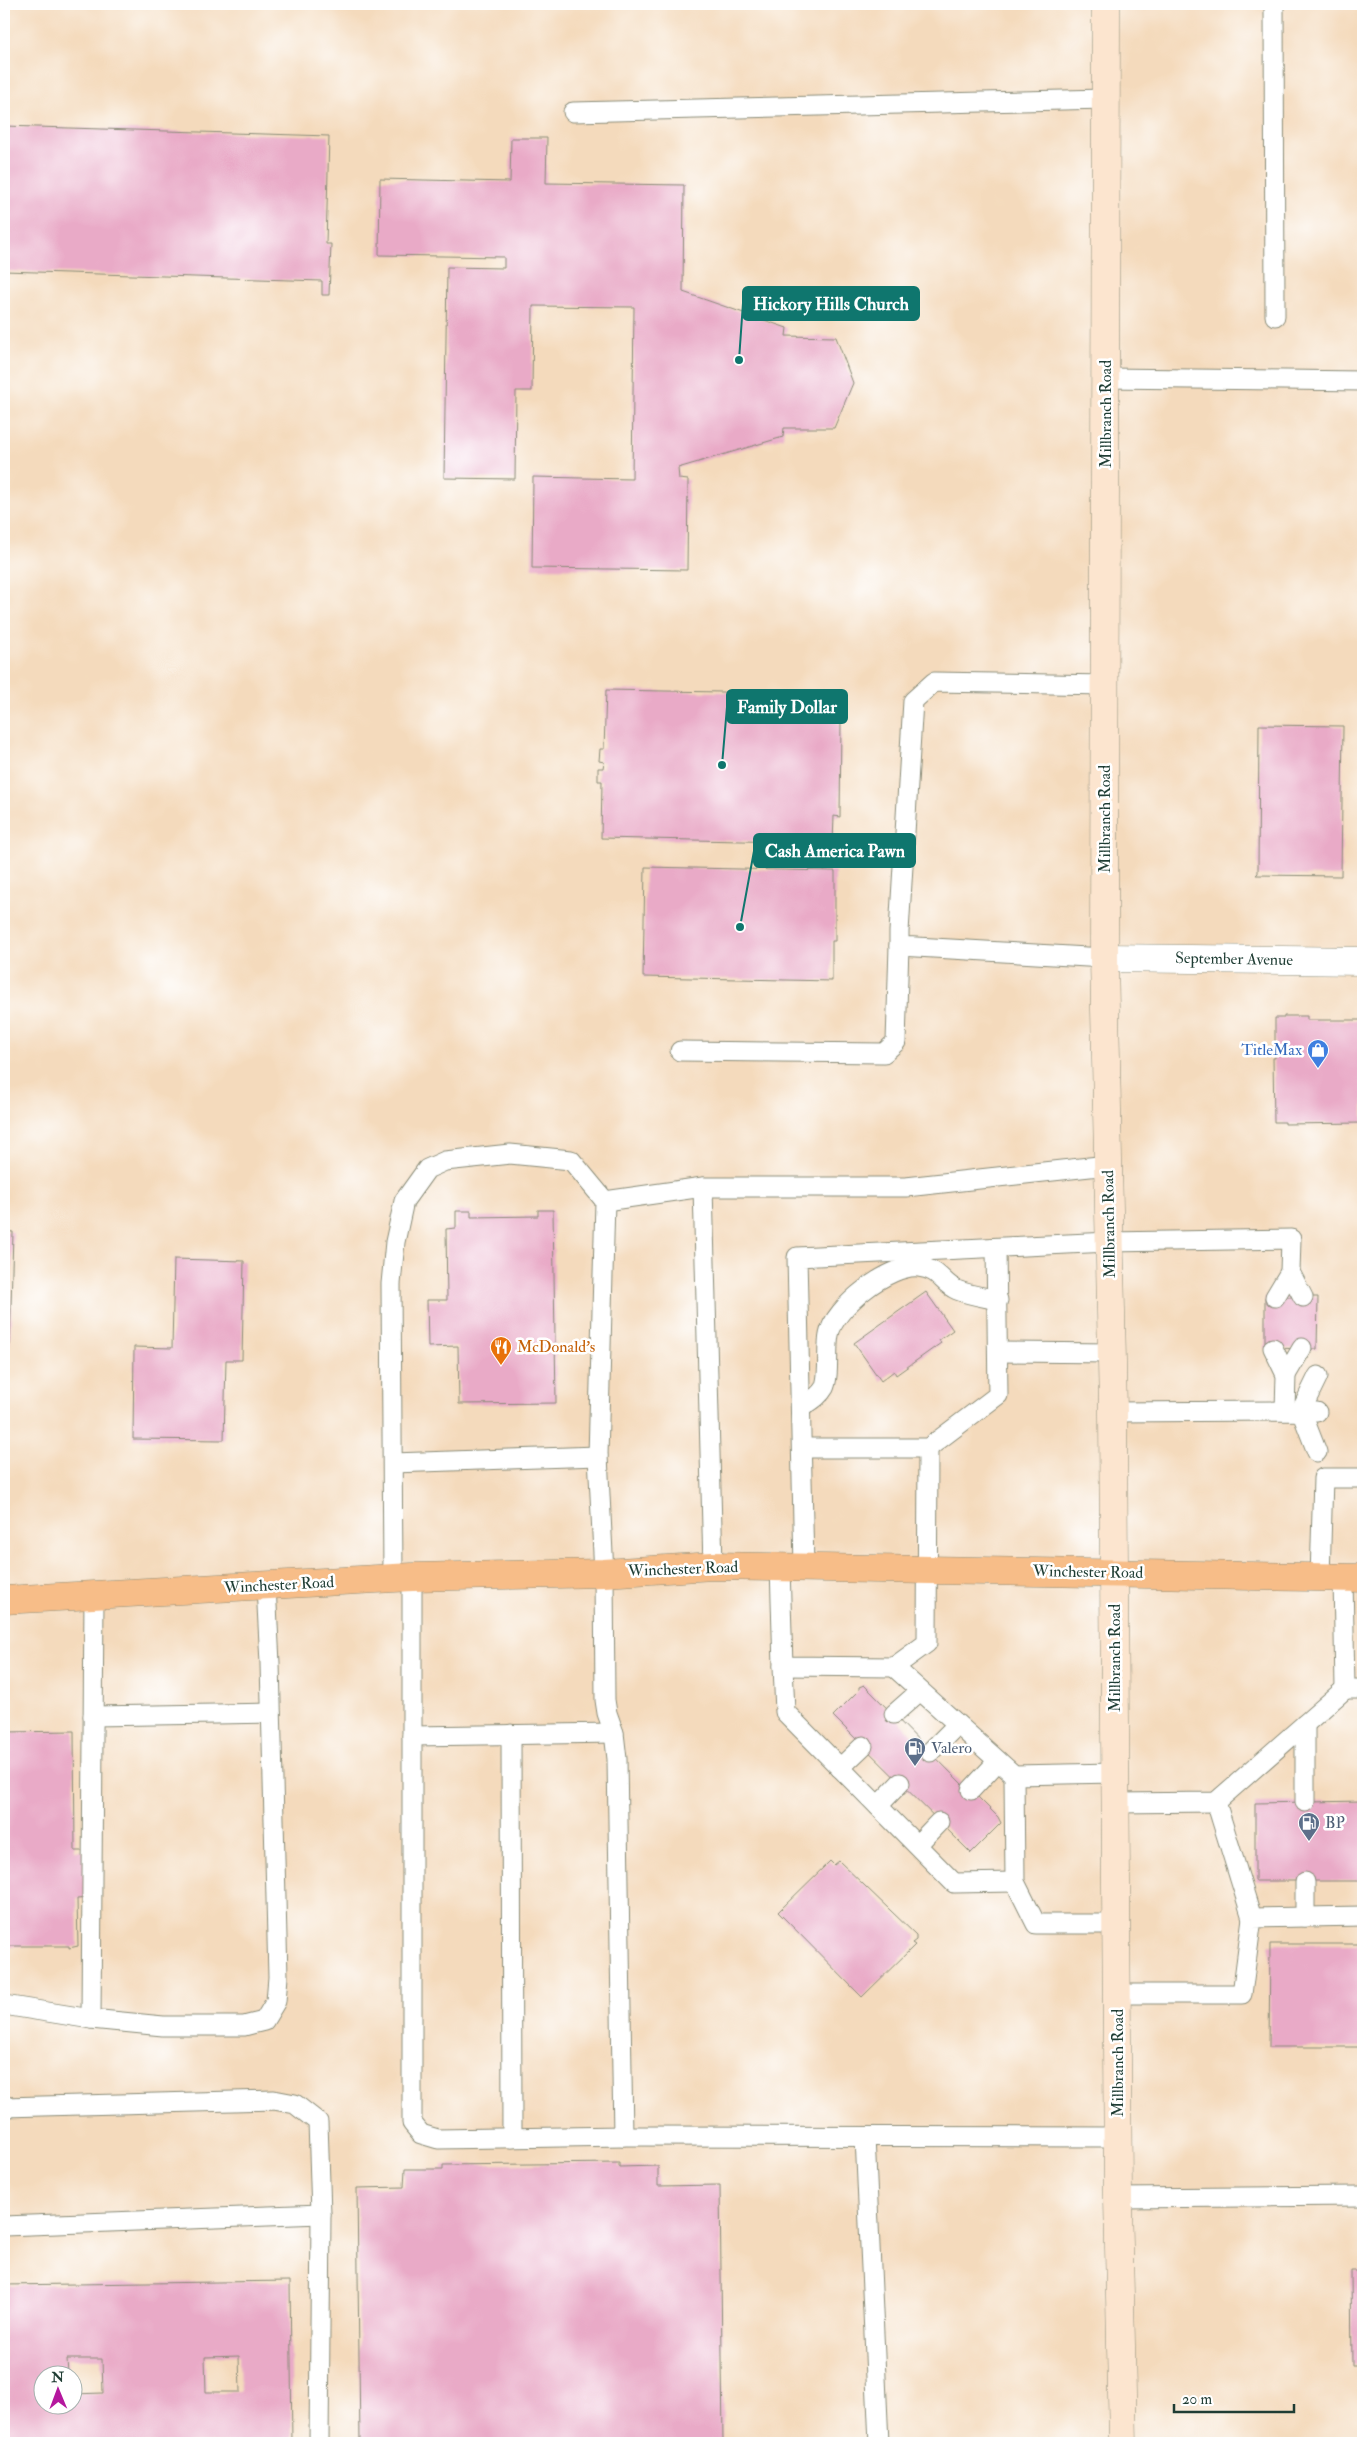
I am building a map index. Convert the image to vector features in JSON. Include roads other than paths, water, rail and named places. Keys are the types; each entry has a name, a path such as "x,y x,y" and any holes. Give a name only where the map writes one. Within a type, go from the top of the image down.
{"main road":[{"name":"Millbranch Road","path":"1106,4 1104,958 1114,1412 1118,2198 1123,2443"},
{"name":"Winchester Road","path":"4,1600 403,1578 604,1573 713,1566 1114,1572 1342,1578"}],"street":[{"name":"September Avenue","path":"1104,958 1363,961"}],"lane":[{"path":"1274,4 1275,316"},
{"path":"572,112 1106,99"},
{"path":"1106,378 1363,381"},
{"path":"680,1051 884,1053 896,1042 899,946 913,701 934,682 1105,686"},
{"path":"899,946 1104,958"},
{"path":"623,2136 617,1759 614,1733 606,1714 605,1700 604,1573 598,1456 605,1200 571,1160 510,1154 445,1161 427,1169 404,1201 394,1242 391,1284 393,1463 403,1578 412,1736 412,2123 421,2134 438,2139 623,2136 1118,2137"},
{"path":"605,1200 703,1188 906,1187 1108,1165"},
{"path":"703,1188 713,1566"},
{"path":"1015,1882 954,1883 785,1712 783,1666 802,1448 798,1257 1110,1242 1291,1239 1290,1272 1303,1297"},
{"path":"802,1448 928,1448 998,1395 999,1352 996,1248"},
{"path":"801,1408 825,1387 829,1333 837,1315 864,1291 888,1274 916,1266 934,1270 955,1290 998,1300"},
{"path":"1275,1297 1290,1272"},
{"path":"1274,1348 1318,1452"},
{"path":"1286,1375 1302,1348"},
{"path":"999,1352 1112,1353"},
{"path":"1301,1411 1318,1376"},
{"path":"1114,1412 1301,1411"},
{"path":"783,1666 894,1667 927,1643 928,1448"},
{"path":"393,1463 598,1456"},
{"path":"1116,1803 1216,1802 1305,1724 1354,1689 1342,1578 1323,1478 1363,1478"},
{"path":"4,2005 92,2019 163,2026 244,2026 264,2021 270,2014 276,2001 278,1988 266,1586"},
{"path":"92,2019 94,1595"},
{"path":"894,1667 1014,1775 1115,1773"},
{"path":"894,1714 920,1691"},
{"path":"93,1716 271,1713"},
{"path":"1305,1724 1306,1802"},
{"path":"930,1752 957,1725"},
{"path":"412,1736 614,1733"},
{"path":"511,1734 512,2138"},
{"path":"840,1768 863,1746"},
{"path":"971,1790 998,1761"},
{"path":"1014,1775 1015,1882 1036,1924 1117,1924"},
{"path":"878,1806 900,1783"},
{"path":"1117,1994 1242,1994 1252,1918 1216,1802"},
{"path":"917,1845 939,1822"},
{"path":"1305,1882 1305,1917"},
{"path":"1252,1918 1363,1916"},
{"path":"4,2107 274,2100 295,2104 318,2122 320,2214 319,2443"},
{"path":"865,2137 879,2443"},
{"path":"1118,2198 1363,2196"},
{"path":"4,2226 320,2214"}],"place":[{"name":"Hickory Hills Church","path":"739,360"},
{"name":"Family Dollar","path":"722,765"},
{"name":"Cash America Pawn","path":"740,927"},
{"name":"TitleMax","path":"1318,1069"},
{"name":"McDonald's","path":"501,1366"},
{"name":"Valero","path":"915,1767"},
{"name":"BP","path":"1309,1842"}]}
